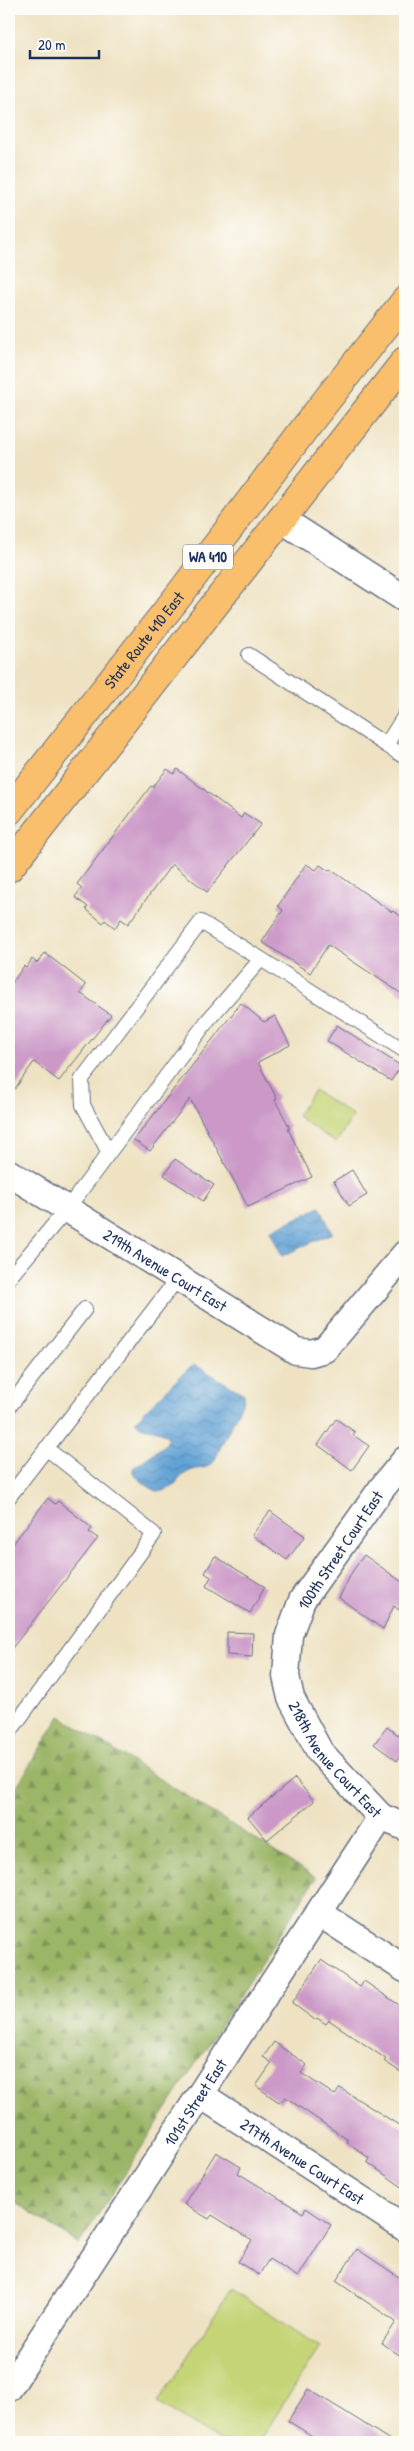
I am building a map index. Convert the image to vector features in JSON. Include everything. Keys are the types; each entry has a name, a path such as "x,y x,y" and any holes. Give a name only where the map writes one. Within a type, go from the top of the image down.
{"main road":[{"name":"State Route 410 East","path":"9,811 180,594 311,420 405,301"},
{"name":"State Route 410 East","path":"9,868 405,361"}],"street":[{"path":"281,519 405,599"},
{"name":"219th Avenue Court East","path":"9,1173 296,1351 311,1353 325,1349 405,1254"},
{"name":"100th Street Court East","path":"286,1676 289,1636 302,1600 377,1495 405,1460"},
{"name":"218th Avenue Court East","path":"286,1676 291,1698 320,1752 381,1817 405,1826"},
{"name":"101st Street East","path":"9,2388 381,1817"},
{"path":"319,1913 405,1969"},
{"name":"217th Avenue Court East","path":"201,2094 405,2228"}],"lane":[{"path":"249,655 405,757"},
{"path":"386,744 405,715"},
{"path":"108,1153 83,1104 82,1079 201,922 405,1051"},
{"path":"9,1278 68,1209 208,1020 261,959"},
{"path":"9,1497 178,1278"},
{"path":"9,1407 85,1309"},
{"path":"9,1733 154,1534 46,1448"}],"green space":[{"path":"314,1090 353,1116 336,1143 297,1116"},
{"path":"60,1716 316,1878 79,2244 9,2198 9,1799"},
{"path":"231,2289 320,2347 259,2442 221,2442 158,2402"}],"water":[{"path":"320,1207 332,1233 282,1256 270,1231"},
{"path":"195,1365 244,1394 244,1399 213,1463 207,1467 186,1473 164,1491 154,1490 133,1474 133,1468 165,1445 169,1438 156,1430 142,1427 135,1421 190,1367"}],"building":[{"path":"167,769 174,774 177,769 241,818 244,813 261,824 207,892 172,864 128,924 121,919 115,928 105,920 103,923 86,909 88,907 75,897 82,888 77,884 151,786 153,787"},
{"path":"306,864 316,870 320,865 329,871 330,869 405,919 405,996 328,945 310,973 262,942 283,910 278,906"},
{"path":"45,953 86,985 80,993 111,1015 59,1081 34,1062 9,1097 9,987 24,966 26,968 32,959 37,963"},
{"path":"241,1003 264,1022 275,1016 290,1045 258,1062 312,1177 248,1207 190,1099 150,1151 134,1140"},
{"path":"337,1025 401,1066 391,1081 327,1041"},
{"path":"175,1159 214,1185 203,1201 164,1175"},
{"path":"352,1170 367,1195 349,1206 334,1181"},
{"path":"336,1419 355,1432 353,1435 369,1446 352,1470 318,1445"},
{"path":"48,1498 55,1504 58,1501 92,1528 89,1532 98,1538 9,1652 9,1549"},
{"path":"270,1511 305,1536 287,1560 252,1535"},
{"path":"364,1555 405,1584 405,1600 399,1610 394,1606 383,1629 339,1598 352,1572"},
{"path":"215,1556 265,1587 250,1613 206,1586 211,1577 205,1573"},
{"path":"227,1632 253,1633 252,1657 227,1655"},
{"path":"387,1727 405,1740 405,1749 397,1761 374,1744"},
{"path":"295,1778 314,1801 267,1840 248,1817"},
{"path":"321,1960 360,1987 364,1981 405,2009 405,2075 384,2061 386,2059 329,2020 326,2024 317,2018 315,2020 292,2003"},
{"path":"274,2042 307,2065 301,2073 335,2095 340,2088 405,2129 405,2189 367,2162 369,2158 347,2142 348,2140 285,2097 280,2103 256,2086 272,2063 263,2057"},
{"path":"216,2152 241,2167 238,2173 303,2213 306,2208 331,2225 298,2277 269,2259 259,2275 238,2262 252,2240 212,2215 209,2219 184,2204"},
{"path":"357,2249 405,2281 405,2359 382,2343 396,2322 336,2281"},
{"path":"308,2389 393,2442 322,2442 288,2421"}]}
